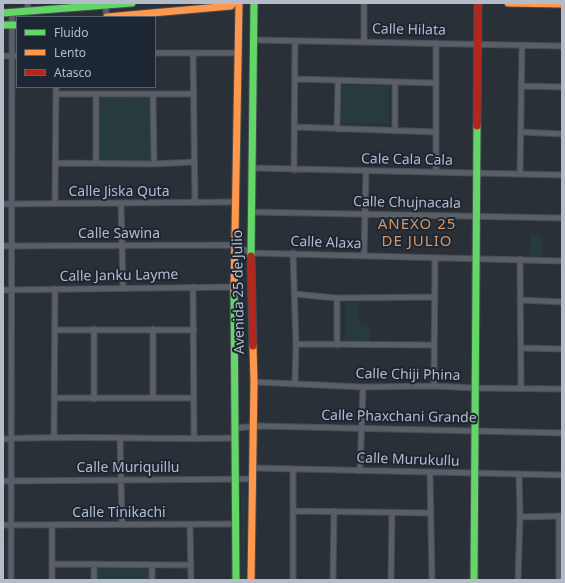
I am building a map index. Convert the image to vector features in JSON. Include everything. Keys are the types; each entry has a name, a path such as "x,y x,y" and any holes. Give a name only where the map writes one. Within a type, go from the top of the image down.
{"main road":[{"path":"3,13 27,12 67,6 132,3"},
{"path":"124,16 231,6 233,3"},
{"name":"Avenida 25 de Julio","path":"236,580 234,287 239,3"},
{"name":"Avenida 25 de Julio","path":"251,580 254,382 251,212 255,40 254,3"},
{"path":"474,580 478,3"},
{"path":"508,3 562,4"},
{"path":"3,25 15,25"}],"street":[{"path":"27,12 28,3"},
{"path":"364,3 364,42"},
{"path":"106,4 107,16"},
{"path":"11,580 11,290 15,25 12,13"},
{"name":"Calle Hilata","path":"255,40 562,46"},
{"path":"294,170 296,79 295,41"},
{"path":"436,43 436,172"},
{"path":"520,174 522,45"},
{"path":"193,53 195,203"},
{"path":"156,54 238,53"},
{"path":"3,56 14,56"},
{"path":"296,79 435,83"},
{"path":"337,129 338,81"},
{"path":"395,131 396,82"},
{"path":"522,86 562,87"},
{"path":"55,204 56,88"},
{"path":"56,94 194,94"},
{"path":"96,94 96,163"},
{"path":"153,94 154,164"},
{"path":"295,127 436,132"},
{"path":"521,132 562,134"},
{"path":"55,163 154,164 194,162"},
{"name":"Cale Cala Cala","path":"252,168 562,175"},
{"path":"364,256 366,171"},
{"name":"Calle Jiska Quta","path":"3,204 235,202"},
{"path":"121,204 123,288"},
{"name":"Calle Chujnacala","path":"251,212 562,218"},
{"name":"Calle Sawina","path":"3,246 235,245"},
{"name":"Calle Alaxa","path":"235,245 251,253 562,261"},
{"path":"293,253 296,344 295,384"},
{"path":"434,386 435,258"},
{"path":"520,260 521,388"},
{"name":"Calle Janku Layme","path":"3,290 234,287"},
{"path":"193,288 194,439"},
{"path":"54,438 55,289"},
{"path":"294,294 337,298 434,297"},
{"path":"337,298 337,345"},
{"path":"520,300 562,302"},
{"path":"94,329 94,399"},
{"path":"153,329 153,398"},
{"path":"55,330 194,330"},
{"path":"296,344 434,345"},
{"path":"521,348 562,349"},
{"name":"Calle Chiji Phina","path":"254,382 364,387 434,386 562,390"},
{"path":"360,471 364,387"},
{"path":"54,398 194,398"},
{"name":"Calle Phaxchani Grande","path":"235,428 258,426 562,433"},
{"path":"3,438 235,438"},
{"path":"120,438 122,525"},
{"name":"Calle Murukullu","path":"253,468 562,475"},
{"path":"293,580 294,469"},
{"path":"430,473 432,580"},
{"path":"518,580 520,517 519,474"},
{"name":"Calle Muriquillu","path":"3,481 253,479"},
{"path":"294,511 431,513"},
{"path":"333,580 334,511"},
{"path":"391,580 392,512"},
{"path":"520,517 561,516 559,580"},
{"path":"190,524 191,580"},
{"name":"Calle Tinikachi","path":"3,526 235,524"},
{"path":"52,525 52,580"},
{"path":"53,564 191,565"},
{"path":"94,564 94,580"},
{"path":"152,565 152,580"}],"green space":[{"path":"342,85 389,86 389,124 341,123"},
{"path":"151,97 150,159 148,161 99,161 97,159 99,98"},
{"path":"531,234 543,235 542,256 530,256"},
{"path":"346,303 359,303 359,323 362,323 362,326 370,326 370,344 345,343"},
{"path":"243,488 246,490 245,580 242,580"},
{"path":"96,568 150,568 150,580 96,580"}],"traffic: fast":[{"path":"3,13 132,3"},
{"path":"251,256 254,3"},
{"path":"3,25 16,25"},
{"path":"474,580 477,126"},
{"path":"234,292 236,580"}],"traffic: slow":[{"path":"118,16 231,6 233,3"},
{"path":"234,292 239,3"},
{"path":"508,3 562,4"},
{"path":"251,580 254,382 253,346"}],"traffic: jam":[{"path":"477,126 478,3"},
{"path":"251,256 253,346"}],"district":[{"name":"ANEXO 25 DE JULIO","path":"417,234"}]}
